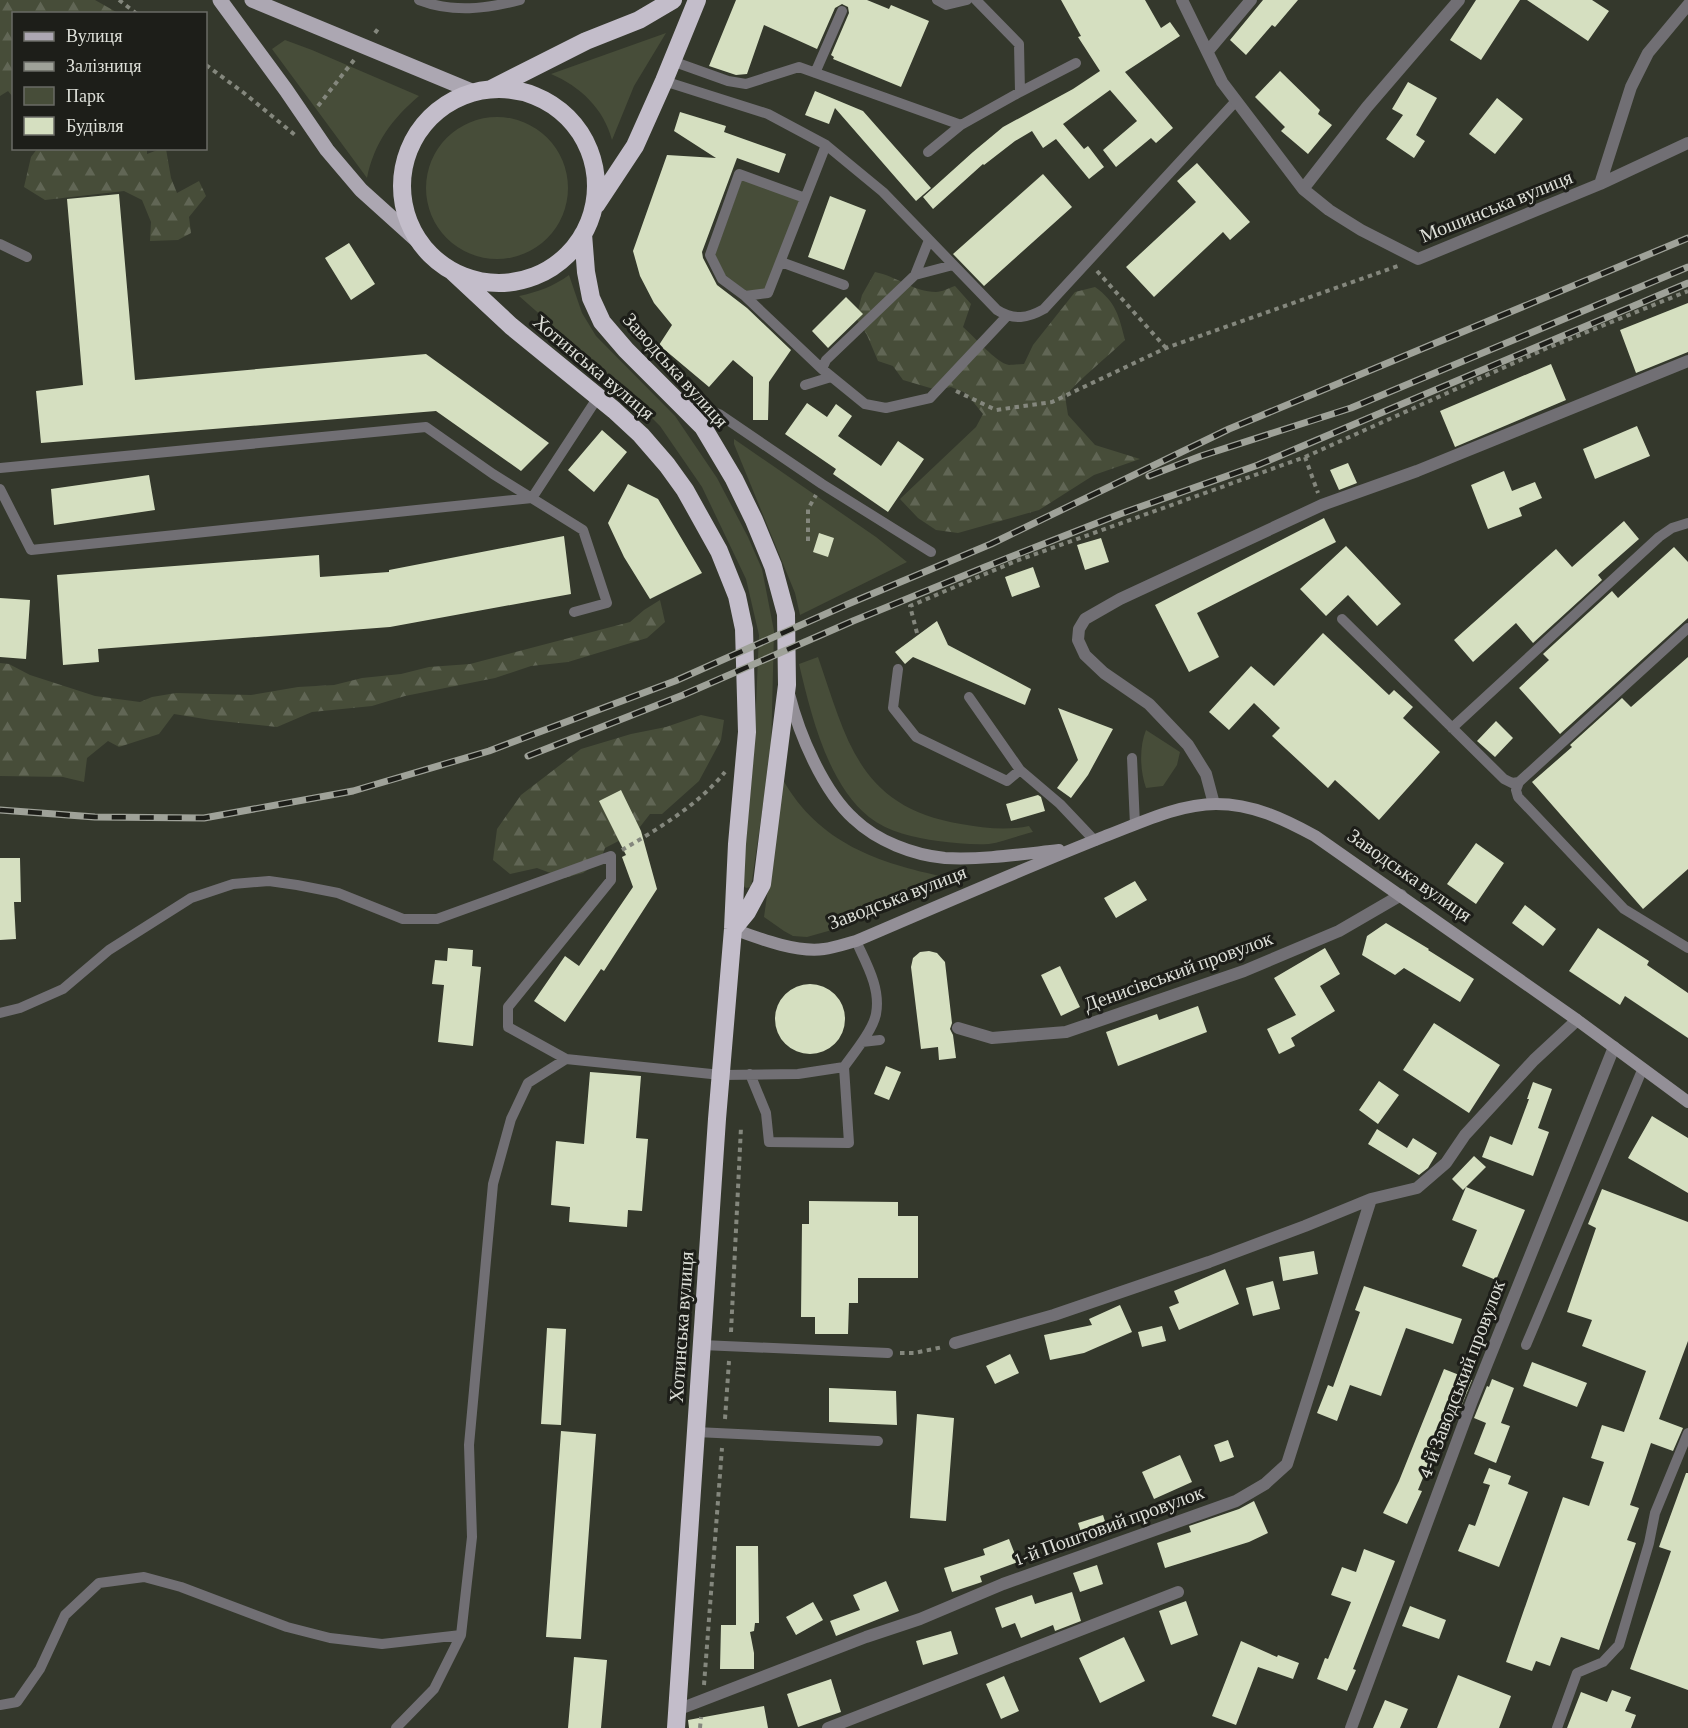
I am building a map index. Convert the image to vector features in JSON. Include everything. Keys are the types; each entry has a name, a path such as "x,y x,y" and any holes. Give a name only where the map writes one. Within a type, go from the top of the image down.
{"highway":[{"path":"673,0 639,20 586,41 482,91 447,104 425,123 410,148 402,176 402,191 408,220 422,245 435,260 471,279 505,283 532,278 567,256 583,234 593,209 635,146 697,0"},
{"path":"482,91 507,89 539,98 567,117 586,144 592,159 595,176 593,209"},
{"name":"Заводська вулиця","path":"583,234 591,298 602,322 626,350 703,427 734,479 773,567 786,614 787,686"},
{"name":"Хотинська вулиця","path":"452,271 511,326 641,435 685,490 719,551 737,596 744,629 747,732 737,844 677,1719"},
{"path":"733,928 747,912 762,884 787,686"}],"main road":[{"path":"220,0 327,150 361,190 422,245"},
{"path":"252,0 482,91"},
{"name":"Заводська вулиця","path":"787,686 793,710 814,760 836,798 852,818 867,830 892,844 943,858 1072,849"},
{"name":"Заводська вулиця","path":"733,928 764,941 821,950 856,941 1072,849 1135,825 1187,808 1214,804 1248,807 1291,823 1315,836 1577,1020 1688,1102"}],"street":[{"name":"Мошинська вулиця","path":"1182,0 1222,82 1303,189 1329,210 1361,230 1418,260 1600,184 1688,143"},
{"path":"1208,51 1251,0"},
{"path":"1303,189 1367,107 1459,0"},
{"path":"1600,184 1631,87 1648,53 1688,5"},
{"path":"1214,804 1206,774 1188,745 1149,704 1092,663 1080,647 1079,629 1084,619 1120,599 1322,505 1418,471 1688,361"},
{"name":"Денисівський провулок","path":"958,1028 992,1038 1066,1032 1244,971 1339,931 1401,896"},
{"path":"956,1343 1054,1315 1209,1262 1305,1227 1371,1198 1418,1188 1446,1163 1472,1126 1534,1060 1577,1020"},
{"name":"4-й Заводський провулок","path":"1351,1728 1472,1401 1614,1047"},
{"name":"1-й Поштовий провулок","path":"677,1719 866,1637 920,1619 1003,1584 1236,1501 1265,1484 1287,1464 1371,1198"},
{"path":"828,1728 1178,1592"}],"lane":[{"path":"419,0 458,10 485,8 520,0"},
{"path":"938,0 946,4 967,0"},
{"path":"976,0 1019,44 1020,92"},
{"path":"815,73 842,11"},
{"path":"672,61 728,81 746,84 799,67 961,125"},
{"path":"928,152 961,125 1076,63"},
{"path":"664,81 768,114 826,145 884,192 997,310 1007,316 1030,317 1044,309 1236,101"},
{"path":"744,296 768,293 826,145"},
{"path":"805,198 739,174 710,255 722,279 744,296 831,377 865,404 885,408 930,398 1007,316"},
{"path":"822,369 826,360 915,275 928,240"},
{"path":"0,244 27,257"},
{"path":"781,262 844,285"},
{"path":"915,275 953,265"},
{"path":"806,385 831,377"},
{"path":"671,393 718,414 822,484 932,552"},
{"path":"532,498 598,397"},
{"path":"0,468 426,427 493,474 583,530 607,603 574,612"},
{"path":"0,489 31,550 532,498"},
{"path":"1452,728 1659,537 1672,528 1688,523"},
{"path":"1342,619 1504,779 1512,783 1519,782"},
{"path":"1688,628 1519,782 1516,790 1518,797 1624,909 1688,948"},
{"path":"898,669 893,708 916,737 1007,781 1020,770"},
{"path":"969,697 1020,770 1060,804 1095,841"},
{"path":"1132,758 1135,825"},
{"path":"0,1013 20,1008 63,988 109,950 191,898 233,884 269,881 297,885 338,894 403,919 437,919 610,856 611,880 508,1007 508,1026 566,1059 721,1075 798,1074 844,1067"},
{"path":"750,1074 766,1113 769,1143 849,1143 844,1067 862,1042 876,1015 877,998 872,977 856,941"},
{"path":"862,1042 880,1040"},
{"path":"396,1728 434,1689 461,1635 472,1537 469,1445 493,1184 511,1119 528,1083 566,1059"},
{"path":"1526,1346 1643,1068"},
{"path":"702,1345 888,1353"},
{"path":"696,1432 879,1441"},
{"path":"1557,1728 1577,1672 1603,1662 1619,1646 1649,1543 1655,1513 1688,1433"},
{"path":"0,1706 17,1702 40,1669 65,1615 99,1583 144,1577 182,1587 287,1627 330,1638 382,1644 461,1635"}],"path":[{"path":"119,0 134,12"},
{"path":"935,392 954,390 996,410 1052,402 1166,348 1418,260"},
{"path":"1088,262 1166,348"},
{"path":"917,633 910,606 1016,561 1305,456 1545,349 1688,291"},
{"path":"1305,456 1322,505"},
{"path":"808,541 808,509 822,484"},
{"path":"610,856 657,830 714,786 727,771"},
{"path":"888,1353 914,1353 956,1343"}],"green space":[{"path":"0,0 95,0 116,12 12,12 12,96 8,91 0,96"},
{"path":"666,33 634,86 612,140 603,118 589,100 572,85 551,74"},
{"path":"285,40 419,96 400,114 379,143 367,178 272,49"},
{"path":"497,117 524,123 547,138 562,161 568,188 562,215 547,238 524,253 497,259 470,253 447,238 432,215 426,188 432,161 447,138 470,123"},
{"path":"36,150 147,150 147,154 166,150 171,178 177,193 199,181 206,196 189,217 191,233 178,240 150,241 151,222 142,200 124,191 45,200 24,187 31,157"},
{"path":"742,179 800,200 765,290 746,291 725,275 715,255"},
{"path":"875,272 928,291 938,292 955,286 971,304 963,327 992,354 1009,365 1024,364 1033,345 1075,292 1095,287 1108,298 1116,310 1125,340 1065,396 1068,415 1095,445 1140,459 1094,475 1039,510 958,533 936,530 918,518 900,499 976,427 983,414 966,393 951,387 937,390 903,380 893,366 878,361 867,335 856,318 862,295"},
{"path":"569,275 582,313 596,336 675,416 717,478 762,569 774,631 771,751 751,887 746,888 742,885 754,751 759,635 746,579 702,487 660,426 611,377 519,296 546,288"},
{"path":"734,439 876,537 907,562 800,615 795,593 734,444"},
{"path":"660,600 665,622 647,638 568,662 531,666 495,678 405,696 372,706 312,712 277,727 174,714 159,734 119,747 108,741 87,758 84,782 63,777 0,776 0,663 9,664 30,675 95,696 140,702 152,697 176,693 251,695 298,687 334,685 429,667 470,664 630,622"},
{"path":"818,657 849,742 862,766 879,786 900,803 927,815 987,828 1029,826 1033,832 989,844 957,843 902,834 869,817 854,803 842,786 815,725 799,664"},
{"path":"701,715 724,720 721,740 699,781 662,814 650,814 636,832 605,848 600,861 583,873 564,878 537,868 510,874 493,860 497,829 521,795 581,749 631,734 666,727"},
{"path":"1146,730 1180,752 1177,765 1163,786 1146,788 1141,759"},
{"path":"783,780 814,820 832,835 852,847 896,865 945,877 846,926 807,937 793,936 784,931 764,917"}],"building":[{"path":"736,0 867,0 889,9 891,5 929,21 901,87 833,59 831,55 849,13 848,7 842,4 835,8 817,49 764,25 747,74 736,75 709,66"},
{"path":"1061,0 1145,0 1161,28 1170,22 1180,36 1125,72 1173,128 1156,143 1151,138 1116,167 1103,150 1137,121 1110,90 1063,124 1084,149 1088,146 1104,167 1089,179 1056,139 1043,148 1032,131 983,164 933,209 923,197 1003,127 1073,89 1100,71 1078,37 1081,36"},
{"path":"1263,0 1298,0 1275,27 1272,25 1246,55 1230,40"},
{"path":"1476,0 1520,0 1481,60 1450,40"},
{"path":"1527,0 1592,0 1609,11 1588,41"},
{"path":"1280,71 1320,110 1318,114 1332,125 1308,154 1281,131 1285,127 1255,97"},
{"path":"1408,82 1437,98 1416,135 1425,141 1414,158 1386,139 1403,115 1392,109"},
{"path":"815,91 863,111 931,188 916,201 835,108 829,124 805,115"},
{"path":"1497,98 1523,119 1495,154 1469,134"},
{"path":"680,112 726,126 724,132 786,154 779,173 737,158 702,252 717,285 747,308 791,350 769,382 768,420 753,420 753,377 733,360 709,387 659,345 672,325 654,303 640,276 633,251 667,155 716,158 674,131"},
{"path":"1197,163 1250,222 1230,240 1223,232 1154,297 1126,267 1196,202 1177,181"},
{"path":"1043,174 1072,207 984,286 953,254"},
{"path":"119,194 135,380 426,354 549,443 521,471 436,411 41,443 36,391 83,385 67,199"},
{"path":"830,196 866,210 844,270 808,257"},
{"path":"349,243 375,284 351,300 325,258"},
{"path":"846,297 863,314 828,348 812,331"},
{"path":"1688,303 1688,352 1636,373 1620,330"},
{"path":"1551,364 1566,400 1455,447 1440,411"},
{"path":"807,403 827,417 836,404 852,416 838,436 881,466 898,441 924,459 888,512 833,474 836,469 785,434"},
{"path":"1637,426 1650,456 1595,479 1583,449"},
{"path":"602,430 627,452 594,492 568,470"},
{"path":"1348,463 1357,483 1339,490 1330,470"},
{"path":"1504,471 1512,491 1535,482 1542,498 1519,508 1522,516 1488,529 1471,485"},
{"path":"149,475 155,510 54,525 51,489"},
{"path":"628,484 658,499 702,573 650,599 624,557 608,523"},
{"path":"1324,518 1336,542 1197,613 1219,657 1189,672 1155,605"},
{"path":"1624,521 1639,539 1598,575 1602,580 1533,643 1516,623 1473,662 1454,640 1556,549 1572,567"},
{"path":"819,533 834,538 828,557 813,552"},
{"path":"564,536 571,594 390,627 98,649 99,662 63,665 57,575 319,555 320,577 389,572 389,570"},
{"path":"1101,538 1109,562 1085,570 1077,545"},
{"path":"1346,546 1401,604 1377,626 1348,595 1326,616 1300,589"},
{"path":"1674,547 1688,562 1688,618 1560,734 1519,688 1549,660 1543,654 1612,591 1618,598"},
{"path":"1033,567 1040,587 1012,597 1005,577"},
{"path":"0,598 30,600 26,659 0,657"},
{"path":"937,621 948,645 1031,689 1025,705 913,657 905,664 895,652"},
{"path":"1323,633 1389,695 1394,690 1413,707 1403,718 1440,752 1379,820 1335,780 1328,788 1272,736 1280,728 1254,703 1229,730 1209,712 1251,666 1274,686"},
{"path":"1688,657 1688,869 1643,909 1532,782 1622,698 1631,707"},
{"path":"1058,708 1113,729 1088,775 1071,798 1057,788 1078,760"},
{"path":"1496,721 1513,738 1495,757 1477,741"},
{"path":"621,790 641,831 657,889 604,971 601,969 565,1022 534,1001 565,956 579,966 633,887 622,857 626,855 599,801"},
{"path":"1038,795 1041,797 1045,811 1011,821 1006,804"},
{"path":"1476,843 1504,863 1476,904 1447,884"},
{"path":"0,858 20,858 21,902 14,902 16,939 0,940"},
{"path":"1135,881 1147,900 1116,918 1104,898"},
{"path":"1525,905 1556,929 1543,946 1512,923"},
{"path":"1386,923 1474,979 1460,1002 1404,968 1395,975 1362,955 1367,936"},
{"path":"1598,928 1649,961 1647,965 1688,993 1688,1038 1625,996 1620,1005 1569,971"},
{"path":"448,948 473,950 472,966 481,967 473,1046 438,1042 444,985 432,984 435,960 447,961"},
{"path":"1325,948 1340,974 1320,986 1335,1011 1291,1038 1295,1046 1279,1054 1267,1029 1296,1015 1274,978"},
{"path":"920,952 937,953 945,962 952,1023 950,1029 956,1058 939,1060 938,1047 921,1049 911,967 913,958"},
{"path":"1060,966 1080,1007 1061,1016 1041,975"},
{"path":"810,984 823,987 835,994 842,1006 845,1019 842,1032 835,1044 823,1051 810,1054 797,1051 785,1044 778,1032 775,1019 778,1006 785,994 797,987"},
{"path":"1198,1006 1207,1032 1118,1066 1106,1032 1157,1014 1159,1020"},
{"path":"1434,1023 1500,1065 1469,1113 1403,1070"},
{"path":"886,1066 901,1072 889,1100 874,1094"},
{"path":"590,1072 641,1076 636,1138 648,1139 642,1211 628,1210 627,1227 569,1222 570,1207 551,1205 556,1141 584,1144"},
{"path":"1379,1081 1399,1095 1378,1124 1359,1110"},
{"path":"1533,1082 1552,1089 1538,1128 1549,1132 1533,1176 1482,1157 1490,1136 1512,1145"},
{"path":"1652,1116 1688,1138 1688,1193 1628,1158"},
{"path":"1377,1129 1407,1148 1413,1138 1437,1153 1428,1168 1419,1175 1368,1144"},
{"path":"1474,1156 1486,1167 1463,1190 1452,1179"},
{"path":"1466,1187 1525,1210 1496,1280 1462,1266 1477,1230 1452,1220"},
{"path":"1602,1189 1688,1222 1688,1341 1659,1419 1683,1428 1673,1451 1651,1443 1630,1505 1639,1508 1627,1540 1636,1543 1599,1650 1561,1637 1550,1666 1536,1661 1532,1671 1506,1662 1563,1497 1589,1506 1604,1462 1591,1458 1602,1425 1624,1432 1646,1371 1582,1346 1592,1320 1567,1312 1596,1228 1588,1224"},
{"path":"809,1201 898,1202 898,1216 918,1216 918,1278 858,1278 858,1303 849,1303 848,1334 815,1334 815,1317 801,1317 802,1224 809,1224"},
{"path":"1314,1251 1318,1274 1283,1281 1279,1257"},
{"path":"1225,1269 1239,1304 1179,1330 1169,1307 1179,1303 1174,1291"},
{"path":"1273,1281 1280,1309 1253,1316 1246,1288"},
{"path":"1364,1286 1462,1319 1453,1344 1406,1328 1381,1396 1350,1385 1337,1421 1317,1413 1328,1385 1333,1387 1360,1312 1355,1310"},
{"path":"1120,1305 1132,1332 1084,1353 1050,1360 1044,1335 1092,1325 1089,1319"},
{"path":"1162,1326 1166,1341 1142,1347 1138,1332"},
{"path":"547,1328 566,1329 561,1425 541,1424"},
{"path":"1010,1354 1019,1373 995,1384 986,1366"},
{"path":"1532,1362 1587,1383 1577,1407 1523,1386"},
{"path":"1444,1369 1472,1380 1459,1412 1451,1409 1418,1490 1422,1491 1407,1524 1383,1513 1399,1481"},
{"path":"1492,1379 1514,1388 1501,1423 1510,1426 1496,1463 1474,1454 1486,1423 1474,1418"},
{"path":"829,1388 896,1391 897,1425 829,1422"},
{"path":"917,1414 954,1418 946,1521 910,1518"},
{"path":"561,1431 596,1434 581,1639 546,1637"},
{"path":"1228,1440 1234,1457 1220,1462 1214,1445"},
{"path":"1180,1455 1192,1482 1154,1499 1142,1472"},
{"path":"1489,1468 1511,1476 1508,1484 1528,1492 1499,1567 1458,1551 1469,1524 1475,1526 1490,1485 1483,1483"},
{"path":"1686,1473 1688,1473 1688,1690 1630,1669 1671,1551 1659,1547"},
{"path":"1254,1501 1268,1533 1249,1542 1165,1568 1157,1543 1191,1532 1189,1526 1239,1509"},
{"path":"1103,1515 1109,1534 1084,1541 1078,1523"},
{"path":"1009,1539 1018,1562 980,1576 982,1582 952,1592 944,1568 985,1555 983,1549"},
{"path":"736,1546 758,1546 759,1623 755,1623 754,1631 750,1632 754,1669 720,1669 721,1625 736,1625"},
{"path":"1364,1549 1395,1561 1353,1669 1356,1670 1347,1691 1317,1679 1325,1658 1328,1659 1351,1602 1331,1595 1342,1567 1356,1572"},
{"path":"1097,1565 1103,1584 1080,1592 1073,1573"},
{"path":"886,1581 899,1611 836,1636 830,1621 860,1610 853,1595"},
{"path":"1072,1592 1081,1621 1055,1631 1053,1625 1021,1638 1015,1623 1002,1628 995,1608 1032,1595 1035,1604"},
{"path":"1186,1601 1198,1635 1171,1645 1159,1611"},
{"path":"813,1602 823,1620 796,1635 786,1617"},
{"path":"1410,1606 1446,1620 1439,1639 1402,1626"},
{"path":"951,1631 958,1654 923,1665 916,1641"},
{"path":"1124,1637 1145,1681 1100,1703 1079,1658"},
{"path":"1241,1641 1277,1657 1278,1655 1299,1663 1293,1679 1258,1667 1236,1725 1212,1716"},
{"path":"574,1657 607,1660 601,1728 568,1728"},
{"path":"1458,1675 1511,1696 1499,1728 1437,1728"},
{"path":"1004,1676 1019,1711 1001,1719 986,1684"},
{"path":"831,1679 841,1712 798,1727 787,1694"},
{"path":"1612,1690 1631,1697 1625,1711 1636,1715 1631,1728 1567,1728 1581,1692 1607,1702"},
{"path":"1385,1700 1408,1709 1400,1728 1373,1728"},
{"path":"764,1706 768,1728 689,1728 688,1720"}],"railway":[{"path":"0,810 95,817 204,818 353,791 489,751 675,681 848,604 991,544 1229,429 1688,238"},
{"path":"1149,476 1201,456 1351,408 1688,267"},
{"path":"528,756 683,695 985,567 1120,514 1258,465 1688,283"}]}
